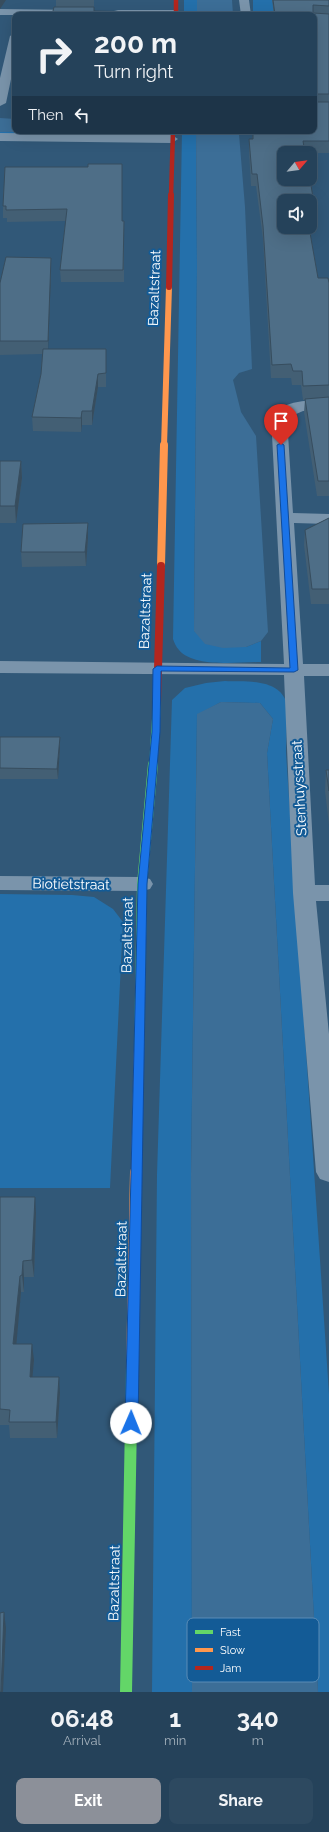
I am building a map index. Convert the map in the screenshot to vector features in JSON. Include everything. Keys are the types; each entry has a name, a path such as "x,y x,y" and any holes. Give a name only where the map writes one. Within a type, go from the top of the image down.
{"street":[{"path":"176,0 176,12"},
{"path":"244,0 246,12"},
{"path":"0,12 12,13"},
{"path":"2,109 5,59 12,43"},
{"path":"0,137 173,135"},
{"name":"Bazaltstraat","path":"126,1692 142,884 156,732 173,135"},
{"name":"Stenhuysstraat","path":"329,405 308,405 290,409 279,416 294,670 304,893 329,1172"},
{"path":"285,518 329,519"},
{"path":"0,667 329,670"},
{"name":"Biotietstraat","path":"0,883 142,884"},
{"path":"304,893 329,893"}],"shaded area":[{"path":"184,0 197,0 197,12 184,12"},
{"path":"197,0 232,0 233,12 197,12"},
{"path":"253,0 311,0 313,12 253,12"},
{"path":"0,118 12,119 12,132 0,132"},
{"path":"0,132 12,132 12,134 157,134 154,136 0,135"},
{"path":"182,134 196,134 197,266 194,631 246,647 261,641 261,662 206,662 186,656 179,650 173,639"},
{"path":"196,134 239,134 245,207 252,369 239,373 233,380 241,412 256,436 268,632 261,641 246,647 223,648 205,644 194,631 197,266"},
{"path":"225,681 251,682 268,685 275,688 282,694 287,705 286,753 329,1394 329,1692 318,1692 319,1618 314,1618 267,753 273,719 260,703 221,702 197,715 191,1174 192,1618 187,1618 187,1682 192,1682 192,1692 152,1692 157,1175 172,700 185,688 206,683"},
{"path":"221,702 260,703 273,719 267,753 314,1618 192,1618 191,1174 197,714"},
{"path":"0,894 72,895 94,897 113,909 123,922 110,1188 0,1188"},
{"path":"192,1682 317,1682 318,1692 192,1692"}],"building":[{"path":"273,0 329,0 329,6 313,5 313,12 275,12"},
{"path":"54,7 94,7 94,11 148,12 53,12"},
{"path":"317,13 329,14 329,94 317,94"},
{"path":"317,102 329,102 329,141 303,141 304,146 277,146 277,186 311,186 312,194 277,194 277,234 310,234 318,278 328,278 329,385 303,386 302,371 293,371 291,364 272,365 263,226 257,174 252,174 249,139 253,139 253,134 317,134"},
{"path":"88,164 122,164 122,221 124,221 123,270 60,270 67,209 6,210 6,206 3,206 5,167 88,167"},
{"path":"6,257 51,258 48,341 0,341 0,283"},
{"path":"43,349 106,349 106,373 98,374 92,411 82,411 81,418 32,417 41,374"},
{"path":"329,397 329,481 318,481 305,399"},
{"path":"0,461 21,461 15,506 0,506"},
{"path":"329,518 329,589 312,589 305,530"},
{"path":"88,523 85,552 21,552 23,524"},
{"path":"0,737 60,737 57,769 0,768"},
{"path":"326,770 329,770 329,791"},
{"path":"0,1197 35,1197 32,1260 23,1261 13,1344 32,1344 30,1377 59,1377 56,1422 9,1422 10,1410 0,1409"},
{"path":"4,1612 1,1692 0,1692 0,1613"}],"traffic: fast":[{"path":"139,1049 142,884 156,732 157,703"},
{"path":"126,1692 132,1367"}],"traffic: slow":[{"path":"161,566 169,287"},
{"path":"132,1367 139,1049"}],"traffic: jam":[{"path":"176,0 176,12"},
{"path":"169,287 173,134"},
{"path":"157,703 161,566"}],"route":[{"path":"131,1423 142,884 156,732 157,669 294,670 281,445"}]}
